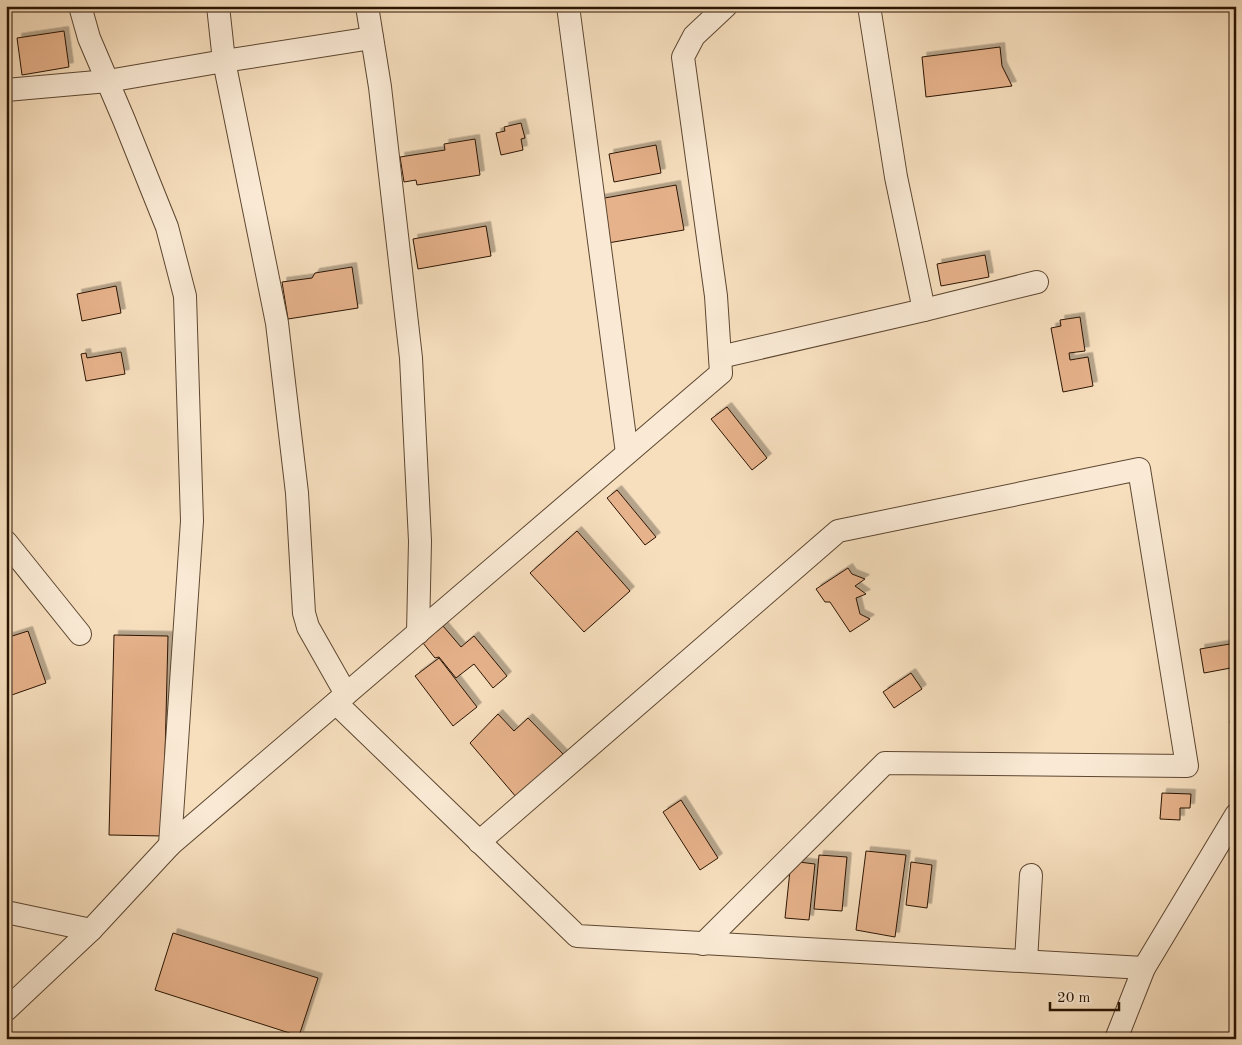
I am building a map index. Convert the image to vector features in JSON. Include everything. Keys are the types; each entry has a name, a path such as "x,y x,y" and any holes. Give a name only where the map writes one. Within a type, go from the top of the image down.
{"street":[{"path":"80,6 89,38 167,228 185,296 192,521 170,845"},
{"path":"218,6 224,61 277,323 297,493 304,614 308,627 341,698 479,842 577,936 1144,968"},
{"path":"367,6 380,87 412,358 420,541 418,633"},
{"path":"568,6 627,453"},
{"path":"6,1010 91,930 170,845 721,373 716,296 683,57 694,36 726,6"},
{"path":"870,6 896,177 924,310"},
{"path":"6,90 108,81 372,38"},
{"path":"720,357 1038,282"},
{"path":"479,842 838,532 1139,469 1187,766 885,763 703,944"},
{"path":"6,542 80,634"},
{"path":"1116,1039 1144,968 1236,815"},
{"path":"1026,961 1031,875"},
{"path":"6,912 91,930"}],"building":[{"path":"64,31 69,67 22,75 17,38"},
{"path":"1000,47 1002,66 1012,86 926,97 922,57"},
{"path":"521,123 525,138 521,139 523,150 501,155 496,133 505,131 504,127"},
{"path":"475,139 480,175 417,185 416,180 404,182 400,157 445,150 444,144"},
{"path":"656,145 661,173 614,182 609,154"},
{"path":"676,185 684,230 602,244 594,200"},
{"path":"486,226 491,256 418,269 413,239"},
{"path":"985,255 989,277 941,286 937,264"},
{"path":"352,267 358,308 288,319 282,282 312,278 315,273"},
{"path":"116,286 121,313 82,321 77,294"},
{"path":"1080,317 1085,351 1069,353 1070,360 1088,357 1093,386 1063,392 1051,328 1061,326 1060,320"},
{"path":"121,352 125,374 86,381 81,354 86,353 87,358"},
{"path":"727,407 767,458 752,470 711,419"},
{"path":"617,490 656,537 645,545 607,498"},
{"path":"577,531 630,591 584,632 530,573"},
{"path":"848,568 852,574 865,579 855,586 866,594 856,598 860,614 870,619 850,632 830,602 825,602 816,589"},
{"path":"443,626 461,647 474,636 507,676 493,688 474,664 456,678 439,657 435,658 423,643"},
{"path":"28,631 46,683 6,697 6,638"},
{"path":"114,635 168,636 163,836 109,835"},
{"path":"1236,643 1236,667 1204,673 1200,649"},
{"path":"439,658 477,707 453,726 415,676"},
{"path":"911,673 922,689 894,708 883,692"},
{"path":"498,714 514,731 528,718 563,754 517,798 470,743"},
{"path":"1236,720 1236,749 1235,749 1230,721"},
{"path":"1162,793 1191,794 1190,808 1180,808 1180,820 1160,819"},
{"path":"681,800 718,858 700,870 663,812"},
{"path":"866,851 906,855 895,937 856,930"},
{"path":"819,855 847,857 842,911 814,909"},
{"path":"791,861 815,864 809,920 785,918"},
{"path":"911,862 932,865 927,908 906,905"},
{"path":"173,933 318,978 299,1036 155,990"}]}
